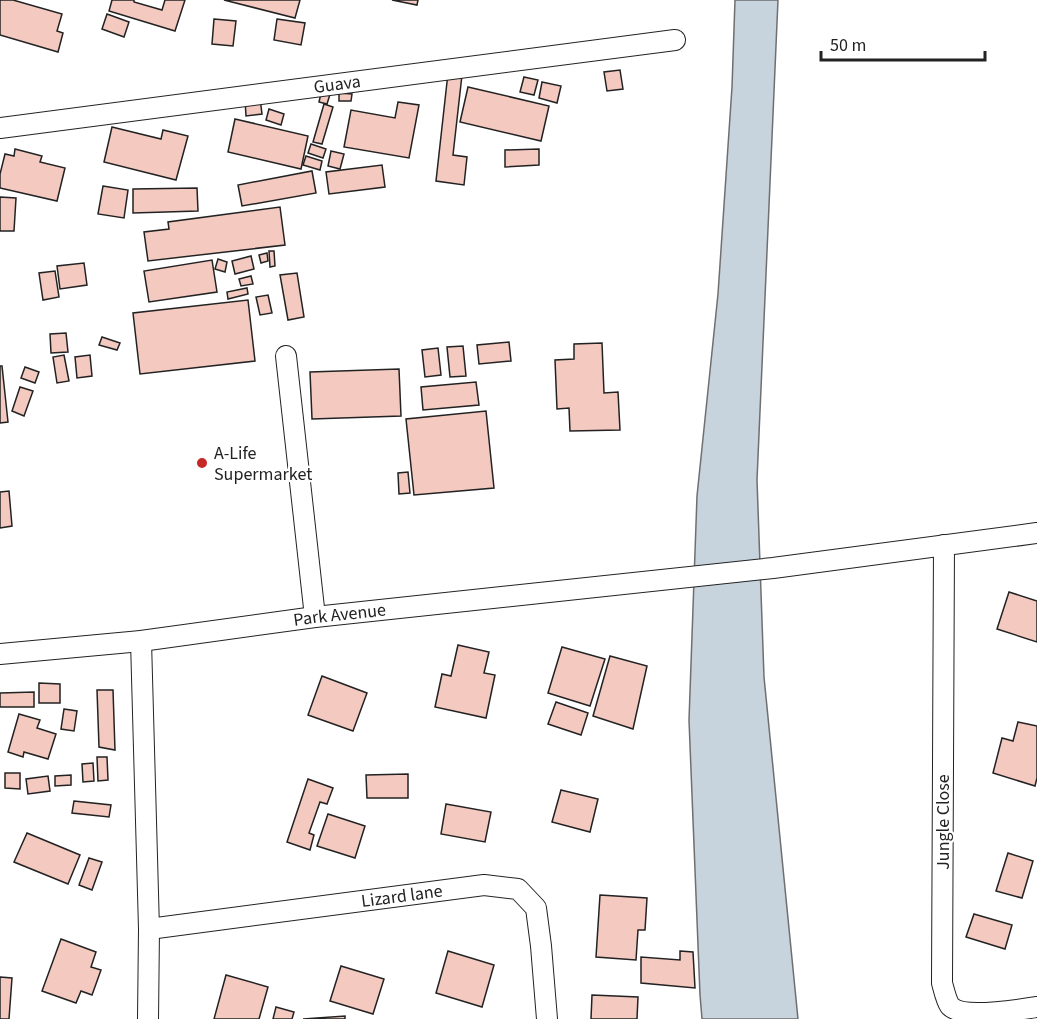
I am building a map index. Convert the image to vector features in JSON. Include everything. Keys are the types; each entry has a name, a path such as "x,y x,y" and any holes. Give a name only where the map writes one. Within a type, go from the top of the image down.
{"street":[{"name":"Guava","path":"0,128 675,40"},
{"path":"286,356 315,617"},
{"path":"944,545 1037,533"},
{"name":"Park Avenue","path":"0,654 141,641 315,617 773,568 944,545"},
{"name":"Jungle Close","path":"944,545 942,983 950,1006 965,1016 1037,1007"},
{"path":"141,641 149,929 148,1019"},
{"name":"Lizard lane","path":"149,929 484,885 519,889 536,908 547,1019"}],"shaded area":[{"path":"735,0 778,0 757,480 764,677 798,1019 702,1019 700,995 689,720 697,496 718,294 732,87"}],"building":[{"path":"0,0 13,0 62,14 57,31 63,33 58,52 0,35"},
{"path":"112,0 134,0 134,2 162,10 165,0 185,0 175,31 109,11"},
{"path":"224,0 300,0 295,18"},
{"path":"392,0 418,0 417,5"},
{"path":"107,14 129,22 124,37 102,29"},
{"path":"214,19 236,21 233,46 212,44"},
{"path":"277,19 305,23 301,45 274,40"},
{"path":"620,70 623,89 607,91 604,72"},
{"path":"448,73 462,75 453,155 467,157 464,185 436,181"},
{"path":"524,77 538,80 534,95 520,92"},
{"path":"542,82 561,86 557,103 539,98"},
{"path":"468,87 549,106 541,141 460,122"},
{"path":"322,89 331,91 327,104 319,102"},
{"path":"339,93 352,94 351,101 339,101"},
{"path":"260,98 262,114 246,116 245,100"},
{"path":"398,102 419,105 409,158 344,147 351,110 395,118"},
{"path":"324,104 333,107 322,144 313,142"},
{"path":"269,109 284,114 281,125 266,120"},
{"path":"235,119 308,136 301,169 228,152"},
{"path":"112,127 161,139 163,130 188,136 176,180 104,162"},
{"path":"311,144 326,149 323,158 308,153"},
{"path":"15,149 42,156 40,162 65,168 57,201 0,188 0,174 5,154 14,156"},
{"path":"539,149 539,165 505,167 505,150"},
{"path":"331,151 344,154 340,169 328,166"},
{"path":"306,156 322,161 320,170 303,165"},
{"path":"382,165 385,187 329,194 326,172"},
{"path":"312,171 316,193 242,206 238,185"},
{"path":"103,186 128,190 124,218 98,214"},
{"path":"197,188 198,211 133,213 133,189"},
{"path":"0,197 16,198 14,231 0,231"},
{"path":"280,207 285,245 148,261 144,232 169,229 168,222"},
{"path":"269,251 274,251 275,266 270,267"},
{"path":"267,253 268,261 261,263 259,255"},
{"path":"251,256 254,269 235,274 232,261"},
{"path":"218,259 227,262 225,272 215,269"},
{"path":"212,260 217,292 149,302 144,271"},
{"path":"84,263 87,285 60,289 57,266"},
{"path":"55,271 59,297 43,300 39,273"},
{"path":"297,273 304,317 288,320 280,275"},
{"path":"251,276 253,284 241,286 239,279"},
{"path":"247,288 248,294 228,299 227,292"},
{"path":"268,295 272,313 260,315 256,297"},
{"path":"248,300 255,361 140,374 133,313"},
{"path":"66,333 68,352 51,353 50,334"},
{"path":"102,337 120,343 117,350 99,345"},
{"path":"509,342 511,361 479,364 477,345"},
{"path":"602,343 604,393 618,392 620,430 570,431 569,408 557,409 555,360 574,359 574,344"},
{"path":"463,346 466,376 450,377 447,347"},
{"path":"438,348 441,375 425,377 422,350"},
{"path":"64,355 69,381 57,383 53,357"},
{"path":"90,355 92,376 77,378 75,357"},
{"path":"0,366 2,366 8,422 0,423"},
{"path":"25,367 39,372 35,383 21,378"},
{"path":"399,369 401,416 312,419 310,372"},
{"path":"476,382 479,405 423,410 421,387"},
{"path":"20,387 33,391 24,416 12,411"},
{"path":"486,411 494,488 414,495 406,419"},
{"path":"408,472 410,493 399,494 398,473"},
{"path":"9,491 12,526 0,528 0,492"},
{"path":"1009,592 1037,601 1037,642 997,629"},
{"path":"458,645 489,652 484,673 495,675 486,718 435,707 442,674 451,676"},
{"path":"562,647 605,659 590,706 548,693"},
{"path":"610,656 647,666 633,729 593,716"},
{"path":"322,676 367,693 353,731 308,715"},
{"path":"39,683 60,684 60,703 39,703"},
{"path":"97,690 113,690 115,750 99,747"},
{"path":"34,692 34,707 0,707 0,693"},
{"path":"556,702 588,713 581,735 548,724"},
{"path":"64,709 77,711 74,731 61,729"},
{"path":"19,714 40,720 37,728 56,734 48,759 24,752 23,757 8,752"},
{"path":"1018,722 1037,726 1035,786 993,773 1002,738 1013,741"},
{"path":"97,757 107,757 108,780 98,781"},
{"path":"93,763 94,781 83,782 82,764"},
{"path":"5,773 20,773 20,789 5,788"},
{"path":"408,774 408,798 367,798 366,775"},
{"path":"71,775 71,785 55,786 55,776"},
{"path":"48,776 50,791 28,794 26,779"},
{"path":"308,779 333,788 327,804 320,802 309,833 314,835 310,850 287,842"},
{"path":"561,790 598,799 590,832 552,822"},
{"path":"74,801 111,805 109,817 72,813"},
{"path":"446,804 491,812 485,842 441,834"},
{"path":"328,814 365,826 355,858 317,846"},
{"path":"27,833 80,855 68,884 14,862"},
{"path":"1008,853 1033,861 1022,898 996,891"},
{"path":"89,858 102,862 92,890 79,885"},
{"path":"600,895 647,898 645,930 638,930 636,960 596,957"},
{"path":"974,914 1012,925 1005,949 966,937"},
{"path":"61,939 96,952 91,967 101,970 92,995 81,991 76,1003 42,991"},
{"path":"448,951 494,965 482,1007 436,993"},
{"path":"680,951 693,952 695,988 641,983 641,957 680,960"},
{"path":"341,966 384,979 373,1014 330,1001"},
{"path":"226,975 268,987 259,1019 214,1019"},
{"path":"0,977 12,978 9,1019 0,1019"},
{"path":"592,995 638,997 637,1019 591,1019"},
{"path":"276,1007 294,1012 292,1019 273,1019"},
{"path":"345,1016 345,1019 303,1019"}],"place":[{"name":"A-Life Supermarket","path":"202,463"}]}
